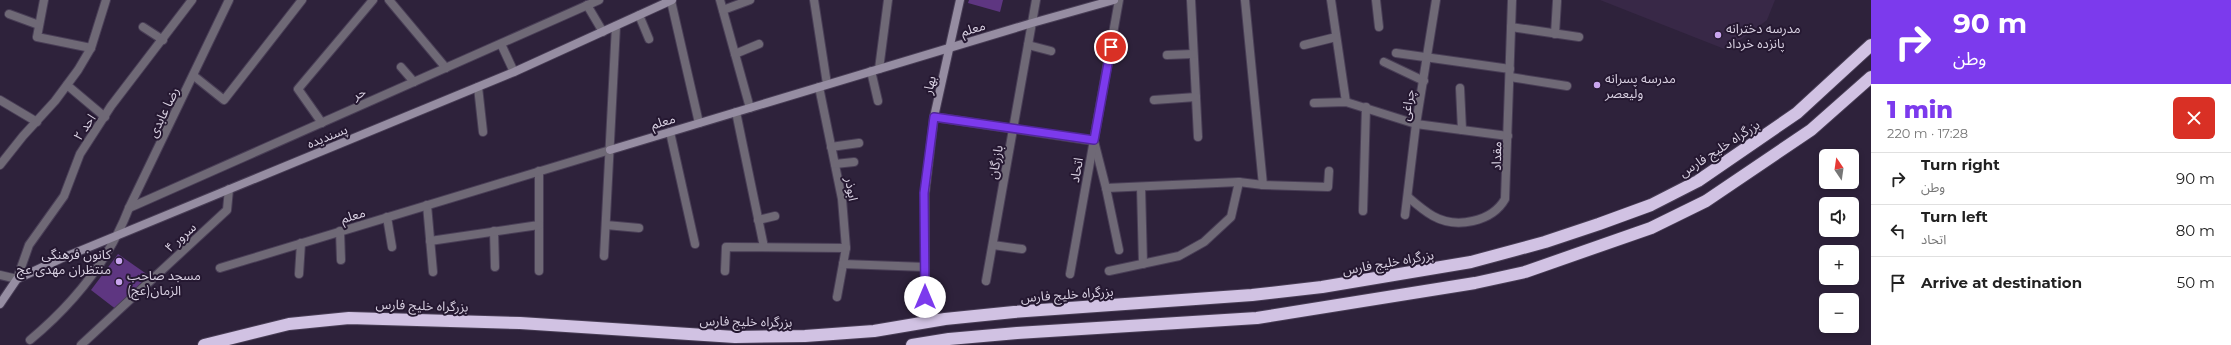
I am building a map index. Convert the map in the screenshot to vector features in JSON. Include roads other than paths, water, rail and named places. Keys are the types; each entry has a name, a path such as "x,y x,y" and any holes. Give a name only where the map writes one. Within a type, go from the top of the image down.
{"highway":[{"name":"بزرگراه خلیج فارس","path":"204,345 289,324 349,318 520,323 735,337 805,336 874,331 945,319 1014,312 1252,295 1322,287 1471,262 1545,242 1599,224 1651,205 1698,181 1797,113 1871,45"},
{"path":"912,345 949,339 1017,333 1257,318 1475,283 1524,272 1651,228 1706,201 1811,130 1871,76"}],"street":[{"path":"44,0 37,37 91,48"},
{"path":"0,165 67,85 91,48 106,0"},
{"name":"رضا عابدی","path":"30,340 51,323 86,283 119,234 129,208 194,76 229,0"},
{"path":"194,76 224,100 302,0"},
{"path":"322,123 298,90 373,0"},
{"path":"389,0 446,68"},
{"name":"حر","path":"129,208 599,0"},
{"path":"671,0 700,123"},
{"name":"پسندیده","path":"17,280 119,234 514,72 671,0"},
{"path":"720,0 750,108"},
{"path":"723,10 750,0"},
{"path":"814,0 827,84"},
{"path":"878,101 875,70 888,0"},
{"name":"بهار","path":"925,297 924,193 934,117 960,0"},
{"name":"بازرگان","path":"986,281 1036,0"},
{"name":"معلم","path":"220,268 827,84 1114,0"},
{"name":"اتحاد","path":"1070,274 1119,0"},
{"path":"1191,0 1198,137"},
{"path":"1245,0 1263,185"},
{"path":"1330,0 1346,102"},
{"path":"1376,0 1380,27"},
{"name":"چراغی","path":"1405,215 1416,124 1436,0"},
{"name":"مقداد","path":"1408,197 1434,217 1453,222 1468,222 1491,215 1500,208 1505,199 1512,0"},
{"name":"احد ۲","path":"17,280 29,244 64,196 80,154 112,106 163,40 189,1"},
{"path":"1555,34 1557,1"},
{"path":"587,5 603,32"},
{"path":"9,14 39,25"},
{"path":"639,15 649,39"},
{"path":"143,26 163,40"},
{"path":"604,256 616,26"},
{"path":"1511,27 1579,37"},
{"path":"1304,45 1336,37"},
{"path":"500,44 514,72"},
{"path":"735,54 759,44"},
{"path":"1028,45 1051,50"},
{"path":"1396,53 1428,57 1567,86"},
{"path":"1166,55 1193,54"},
{"path":"1384,62 1424,81"},
{"path":"401,67 414,82"},
{"path":"67,85 105,117"},
{"path":"478,87 483,132"},
{"name":"ابوذر","path":"819,87 842,198 846,248 837,297"},
{"path":"1460,88 1462,130"},
{"path":"1154,100 1196,97"},
{"path":"0,100 37,122"},
{"path":"1314,103 1346,102 1366,107 1416,124 1508,136"},
{"path":"1363,211 1366,107"},
{"path":"736,112 764,247"},
{"path":"934,117 1094,140 1119,250"},
{"path":"670,132 695,244"},
{"path":"831,147 859,143"},
{"path":"835,164 854,162"},
{"path":"1106,188 1239,182 1263,185 1328,187 1329,170"},
{"path":"539,171 539,271"},
{"path":"1109,271 1179,256 1204,242 1232,216 1239,182"},
{"path":"1141,187 1143,264"},
{"name":"سرور ۴","path":"81,345 227,210 229,189"},
{"path":"427,205 433,272"},
{"path":"758,220 775,216"},
{"path":"387,217 392,247"},
{"path":"606,224 639,228"},
{"path":"430,241 539,225"},
{"path":"340,231 341,260"},
{"path":"494,231 495,267"},
{"path":"299,274 301,243"},
{"path":"993,245 1022,248"},
{"path":"725,271 726,247 846,248"},
{"path":"843,264 925,267"},
{"path":"0,275 17,280 0,304"}],"place":[{"name":"مدرسه دخترانه پانزده خرداد","path":"1718,35"},
{"name":"مدرسه پسرانه ولیعصر","path":"1597,85"},
{"name":"کانون فرهنگی منتظران مهدی عج","path":"119,261"},
{"name":"مسجد صاحب الزمان(عج)","path":"119,282"}]}
